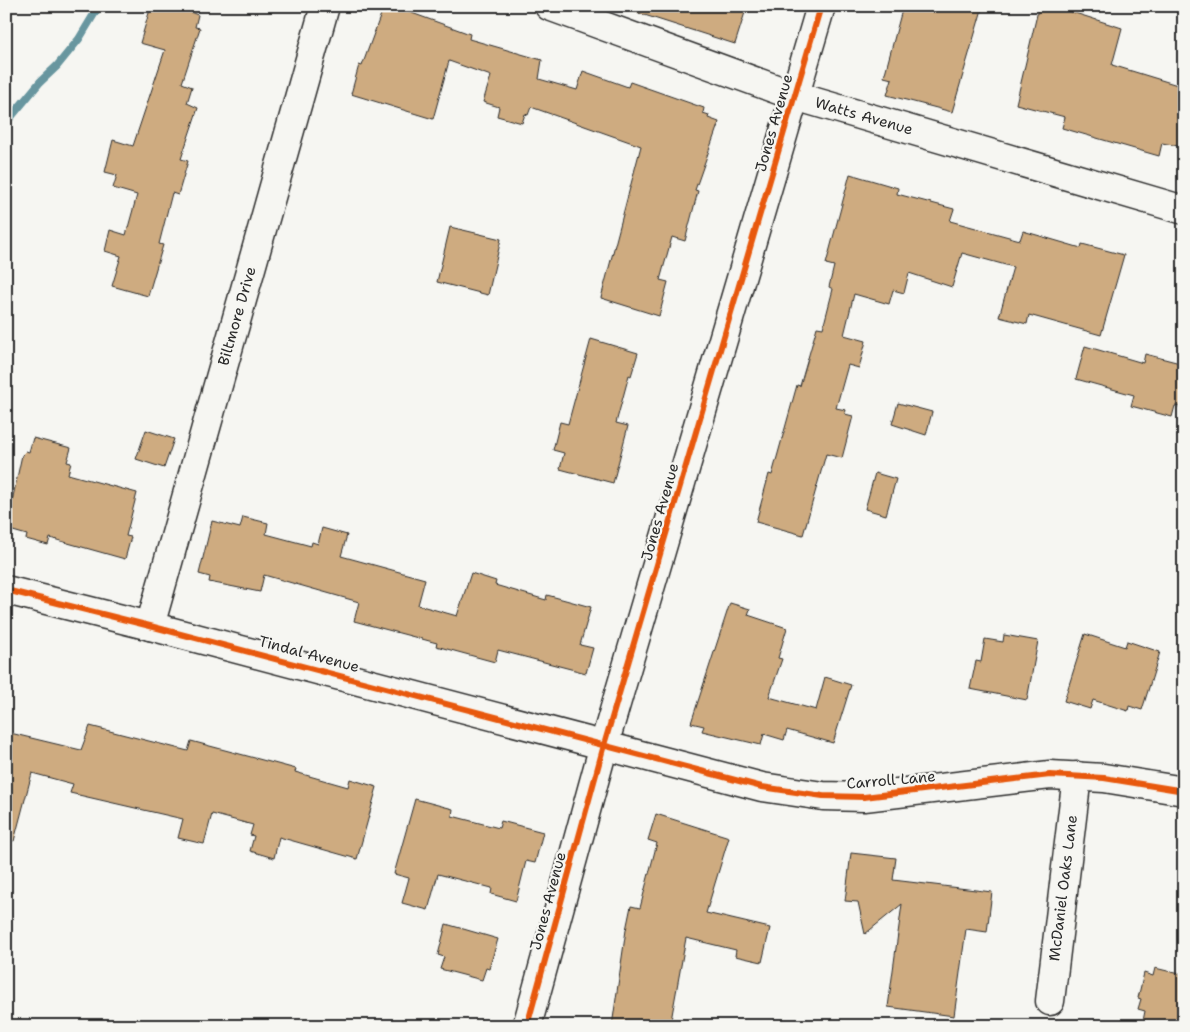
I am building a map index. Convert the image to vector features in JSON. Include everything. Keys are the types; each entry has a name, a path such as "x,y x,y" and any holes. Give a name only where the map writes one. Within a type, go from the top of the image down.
{"street":[{"name":"Biltmore Drive","path":"150,626 325,6"},
{"name":"Watts Avenue","path":"550,6 795,96 1184,210"},
{"name":"Jones Avenue","path":"527,1026 604,745 821,6"},
{"name":"Tindal Avenue","path":"6,590 604,745"},
{"name":"Carroll Lane","path":"604,745 762,787 823,796 864,797 1022,777 1077,776 1184,791"},
{"name":"McDaniel Oaks Lane","path":"1050,1001 1077,776"}],"building":[{"path":"151,6 191,6 190,12 198,15 195,27 200,28 182,83 192,87 187,103 198,108 181,159 188,161 178,195 172,193 159,244 163,245 148,296 112,286 121,256 105,251 110,230 126,235 137,195 113,188 117,175 105,172 113,140 133,146 165,50 140,43"},
{"path":"384,6 411,6 409,12 470,34 469,39 542,60 539,79 577,90 583,71 628,87 630,82 704,108 703,113 709,115 708,118 719,122 695,190 698,191 685,241 672,237 660,280 668,282 659,316 601,298 641,146 531,107 528,115 525,114 522,123 497,116 499,107 483,102 491,76 449,61 433,119 351,94 359,65 362,66"},
{"path":"633,6 747,6 735,44 632,11"},
{"path":"903,6 983,6 952,112 887,95 892,79 884,77"},
{"path":"1039,6 1053,6 1122,28 1112,65 1184,87 1184,147 1162,143 1159,156 1062,128 1065,117 1016,104"},
{"path":"850,174 898,188 897,194 954,209 950,221 1020,240 1023,231 1081,248 1082,244 1124,255 1101,335 1029,315 1027,324 999,317 1013,267 962,253 952,287 909,273 904,293 893,290 889,304 854,294 844,335 866,341 859,368 848,365 836,408 846,410 845,414 853,416 842,458 826,454 803,535 756,522 769,474 772,475 797,385 800,386 817,327 823,328 833,289 829,287 834,266 826,264"},
{"path":"450,227 501,239 488,295 437,282"},
{"path":"591,339 638,353 631,376 629,375 616,423 628,426 613,483 560,469 564,453 553,450 560,422 568,424"},
{"path":"1085,346 1143,363 1145,354 1184,364 1184,408 1175,406 1172,417 1131,406 1134,395 1076,379"},
{"path":"898,403 932,412 926,435 892,424"},
{"path":"146,430 174,439 164,468 136,459"},
{"path":"33,438 71,448 67,462 71,463 68,474 137,493 126,536 131,537 125,559 50,538 48,545 26,539 27,535 6,529 22,455 26,451 29,452"},
{"path":"875,473 896,479 886,515 865,509"},
{"path":"243,517 268,523 266,534 311,546 312,542 318,544 322,528 347,535 341,556 425,579 418,605 457,616 471,573 496,581 495,585 546,600 547,595 591,607 580,645 593,648 586,673 498,650 495,662 436,646 437,643 354,621 359,602 264,575 260,592 209,582 210,577 199,574 212,521 240,528"},
{"path":"730,603 750,609 748,615 787,628 778,658 782,659 769,697 816,710 825,677 851,685 833,743 787,730 784,740 764,734 761,745 702,731 704,726 691,723"},
{"path":"1085,634 1125,647 1127,641 1160,652 1142,710 1129,706 1128,711 1093,700 1090,709 1064,701"},
{"path":"1004,635 1038,641 1027,700 970,689 976,661 981,662 985,639 1003,642"},
{"path":"90,726 188,751 191,741 296,769 295,772 348,787 350,779 377,787 357,859 279,837 274,858 250,851 254,836 250,835 253,825 212,814 204,844 178,838 183,819 70,793 73,784 32,773 14,841 6,840 6,732 81,750"},
{"path":"415,799 453,809 452,816 499,828 501,821 543,832 535,863 526,861 516,901 491,894 492,888 438,874 428,910 402,903 409,878 394,874"},
{"path":"656,814 729,837 706,913 770,928 762,962 735,956 736,950 686,938 670,1026 612,1026 631,906 640,908 657,843 648,840"},
{"path":"851,853 896,858 893,880 992,892 987,932 966,929 954,1016 888,1007 902,904 865,934 858,902 845,901"},
{"path":"446,924 498,939 489,969 486,968 482,980 440,969 444,957 438,955"},
{"path":"1155,968 1184,975 1184,1026 1142,1026 1145,1011 1138,1009 1141,999 1138,998 1144,973 1153,976"}],"waterway":[{"path":"6,123 79,39 99,6"}],"cycle path":[{"path":"527,1026 604,745 821,6"},
{"path":"6,590 762,787 823,796 864,797 1050,775 1104,778 1184,791"}]}
